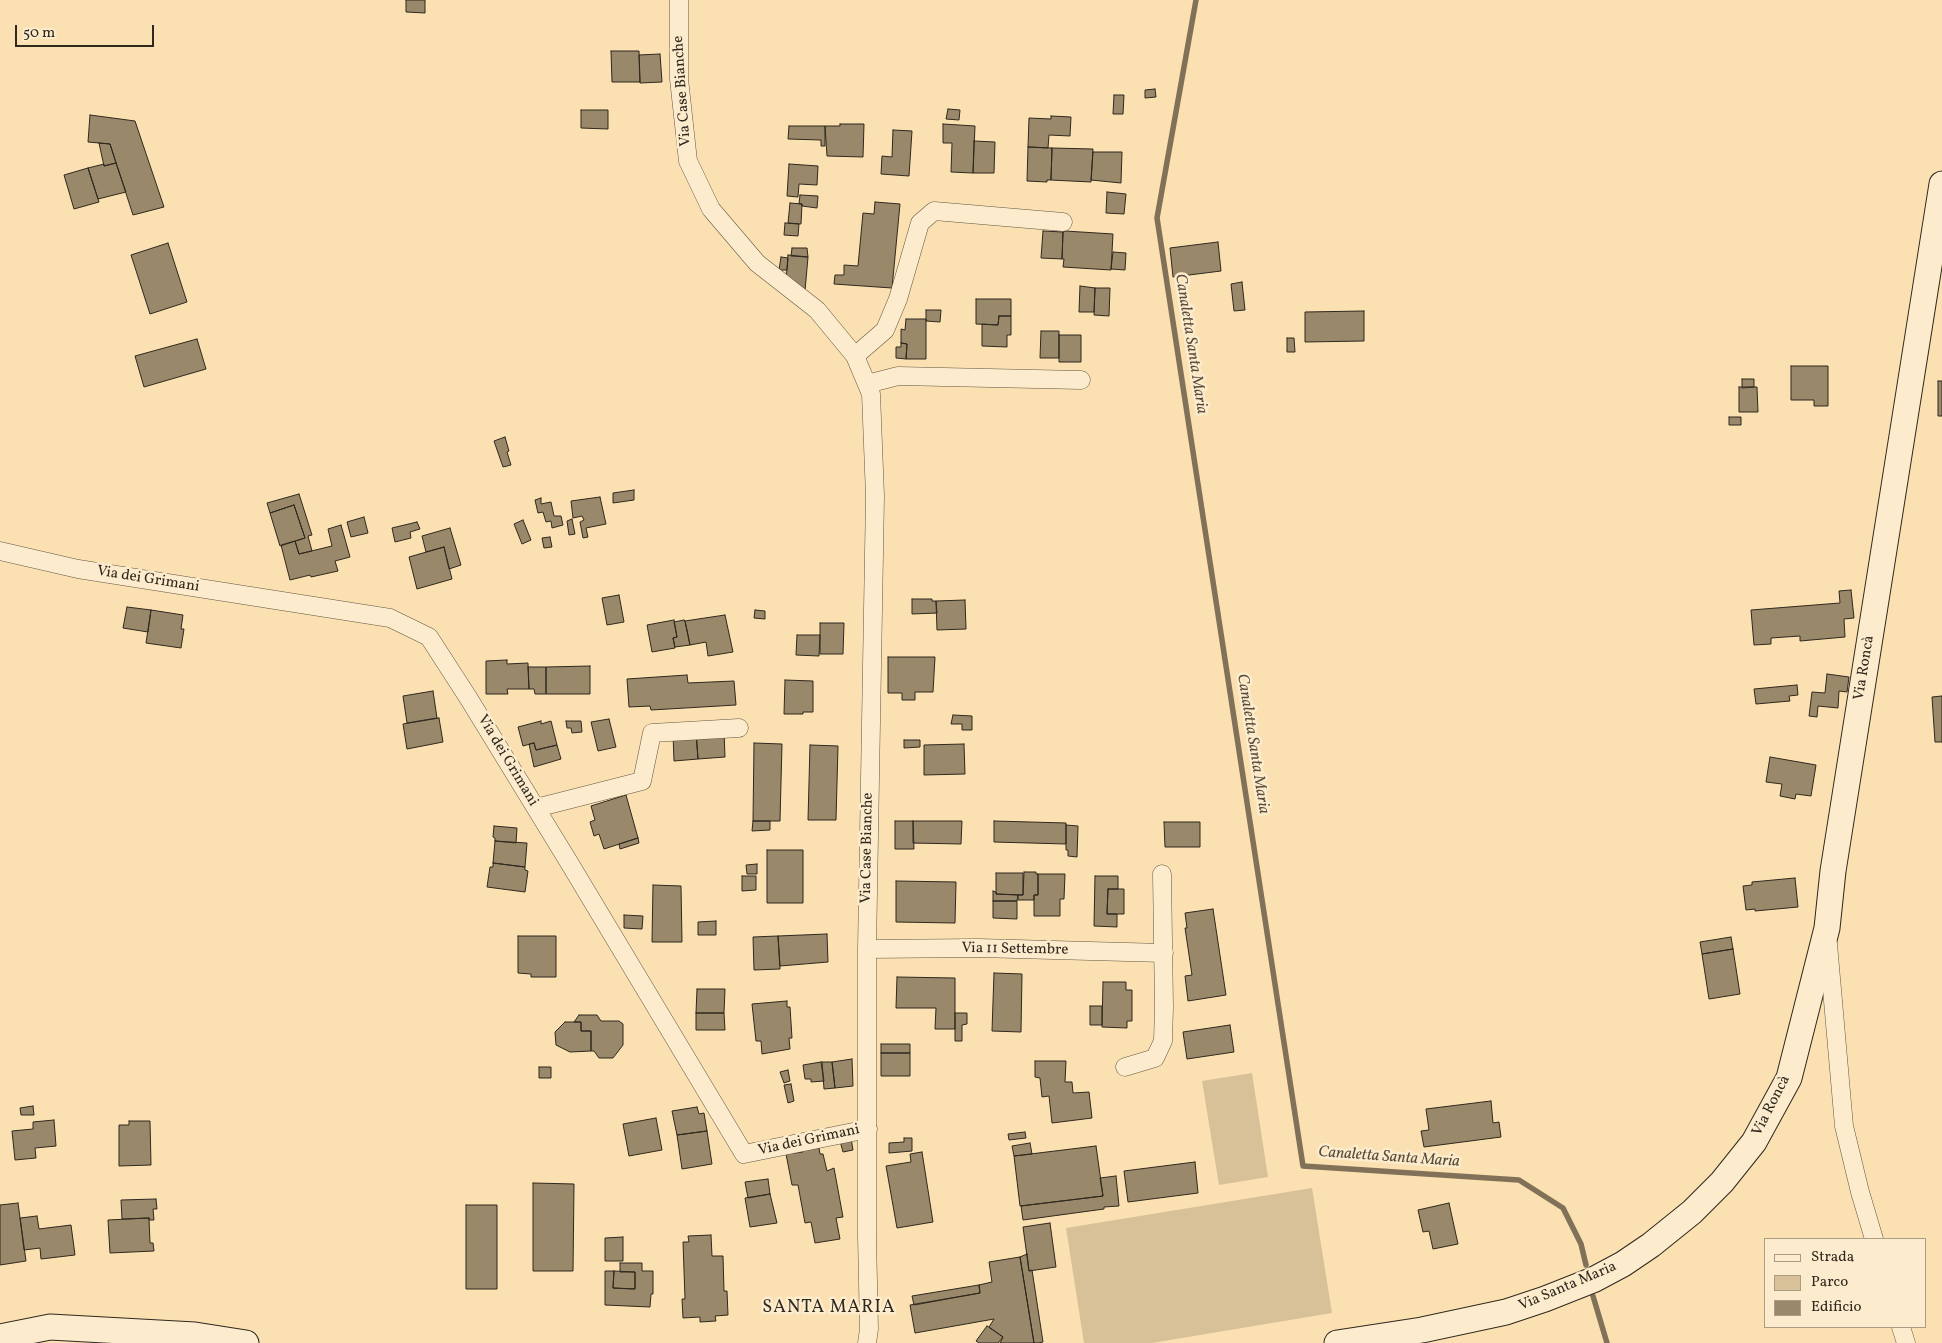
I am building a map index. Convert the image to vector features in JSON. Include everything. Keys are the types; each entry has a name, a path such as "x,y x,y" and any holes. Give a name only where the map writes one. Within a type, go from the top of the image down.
{"main road":[{"name":"Via Roncà","path":"1754,1142 1788,1078 1827,928 1832,872 1942,184"},
{"name":"Via Santa Maria","path":"1336,1343 1422,1330 1506,1312 1545,1300 1593,1280 1623,1264 1651,1245 1692,1212 1722,1182 1754,1142"},
{"path":"0,1337 50,1327 195,1335 246,1343"}],"street":[{"name":"Via Case Bianche","path":"679,0 679,79 688,161 711,209 756,263 817,310 856,356 871,394 875,496 867,949 869,1329 867,1343"},
{"path":"856,356 885,330 898,299 920,223 934,211 1063,222"},
{"path":"867,384 898,376 1081,380"},
{"name":"Via dei Grimani","path":"0,551 78,569 390,618 429,637 536,808 744,1154 868,1129"},
{"path":"536,808 642,781 652,733 739,728"},
{"path":"1125,1067 1155,1058 1163,1041 1164,953 1162,874"},
{"path":"1827,928 1844,1126 1874,1238"},
{"name":"Via 11 Settembre","path":"867,949 979,948 1164,953"},
{"path":"1901,1328 1906,1343"}],"green space":[{"path":"1252,1073 1268,1177 1219,1185 1202,1081"},
{"path":"1312,1188 1332,1313 1152,1343 1084,1343 1066,1228"}],"building":[{"path":"406,0 425,0 425,13 406,12"},
{"path":"611,51 639,51 640,82 612,82"},
{"path":"660,54 662,82 640,83 639,55"},
{"path":"1155,89 1156,97 1145,98 1145,90"},
{"path":"1114,95 1124,95 1123,114 1113,114"},
{"path":"948,109 960,110 959,120 946,119"},
{"path":"581,110 608,110 608,129 581,128"},
{"path":"90,115 135,121 164,207 133,215 110,144 88,142"},
{"path":"1051,116 1071,117 1070,136 1049,135 1048,148 1028,147 1029,118 1051,119"},
{"path":"840,124 864,124 863,157 827,156 825,126 840,126"},
{"path":"943,124 975,126 973,173 951,172 952,143 943,143"},
{"path":"789,126 825,126 825,146 821,146 821,140 788,139"},
{"path":"893,130 912,131 909,176 881,174 882,156 892,157"},
{"path":"974,141 995,142 994,173 973,173"},
{"path":"99,143 110,144 116,163 104,166"},
{"path":"1028,147 1052,148 1051,180 1047,180 1047,182 1027,181"},
{"path":"1052,148 1093,149 1091,182 1051,180"},
{"path":"1093,152 1122,152 1121,183 1091,180"},
{"path":"116,163 126,192 98,199 88,168"},
{"path":"789,164 818,166 817,185 799,184 798,197 787,196"},
{"path":"88,168 99,202 74,209 64,175"},
{"path":"1107,192 1126,194 1124,214 1106,213"},
{"path":"800,195 818,196 817,208 799,204"},
{"path":"875,202 900,204 892,288 834,284 835,275 844,275 844,265 858,266 863,213 874,214"},
{"path":"790,203 802,204 801,224 788,223"},
{"path":"785,223 799,224 798,236 784,235"},
{"path":"1043,231 1063,232 1062,259 1041,258"},
{"path":"1063,232 1113,234 1111,270 1063,267"},
{"path":"1218,242 1221,271 1173,277 1170,248"},
{"path":"168,243 187,302 150,314 131,255"},
{"path":"792,248 807,248 808,257 791,256"},
{"path":"1113,252 1126,253 1125,270 1111,269"},
{"path":"788,255 808,257 805,291 786,281"},
{"path":"781,257 788,258 787,270 779,270"},
{"path":"1242,282 1245,310 1234,311 1231,284"},
{"path":"1080,286 1095,288 1094,312 1079,312"},
{"path":"1095,288 1110,288 1109,316 1094,315"},
{"path":"976,299 1011,299 1011,316 999,316 998,325 976,324"},
{"path":"926,310 941,310 940,322 926,321"},
{"path":"1364,311 1364,341 1305,342 1305,312"},
{"path":"999,316 1011,316 1011,335 1007,335 1007,347 982,346 982,324 998,325"},
{"path":"906,319 926,319 926,359 906,359 907,344 901,343 901,329 905,330"},
{"path":"1041,331 1059,331 1059,358 1040,358"},
{"path":"1059,335 1081,335 1081,362 1059,362"},
{"path":"1287,338 1294,338 1295,352 1287,352"},
{"path":"197,339 206,369 144,387 135,356"},
{"path":"901,343 907,344 906,359 896,358 896,347 901,347"},
{"path":"1791,366 1828,366 1828,406 1814,406 1814,400 1791,400"},
{"path":"1742,379 1754,379 1754,387 1742,388"},
{"path":"1938,381 1942,381 1942,416 1938,416"},
{"path":"1739,387 1757,387 1758,412 1739,412"},
{"path":"1729,417 1741,417 1741,425 1729,425"},
{"path":"505,437 511,465 503,467 494,441"},
{"path":"634,490 634,500 613,503 613,493"},
{"path":"299,494 312,535 308,536 312,551 299,554 295,541 305,538 294,505 270,513 267,503"},
{"path":"600,497 606,524 586,528 588,537 583,538 580,522 584,520 582,516 573,518 571,501"},
{"path":"541,498 541,504 551,502 554,516 561,516 563,525 552,528 551,521 546,522 543,512 538,513 535,500"},
{"path":"294,505 305,538 280,546 270,513"},
{"path":"364,517 368,533 351,537 347,522"},
{"path":"572,519 575,534 569,535 567,521"},
{"path":"523,520 531,540 522,544 514,524"},
{"path":"417,522 420,529 410,532 411,538 395,542 392,528"},
{"path":"341,525 350,557 335,561 338,571 290,580 281,545 295,541 299,554 332,546 328,529"},
{"path":"450,528 461,565 449,569 444,547 426,552 422,536"},
{"path":"550,537 552,547 544,548 542,538"},
{"path":"444,547 452,579 417,589 409,557"},
{"path":"1851,590 1854,618 1844,619 1845,637 1800,641 1800,636 1771,638 1771,644 1754,645 1751,610 1840,603 1839,591"},
{"path":"619,595 624,622 607,625 602,598"},
{"path":"912,599 932,599 932,601 936,601 937,613 912,614"},
{"path":"965,600 966,629 937,630 936,601"},
{"path":"127,607 151,610 148,632 123,628"},
{"path":"151,610 183,615 181,629 184,629 181,648 146,643"},
{"path":"755,610 765,611 765,619 754,618"},
{"path":"725,615 733,652 708,656 706,642 690,645 685,621"},
{"path":"674,620 677,637 673,638 675,648 652,652 647,625"},
{"path":"684,620 690,645 675,647 673,638 677,637 674,622"},
{"path":"820,623 844,623 843,654 820,654"},
{"path":"797,635 820,635 819,656 796,655"},
{"path":"888,657 935,657 933,692 915,692 915,700 902,700 902,693 888,693"},
{"path":"507,660 507,664 528,663 529,689 507,689 508,694 486,694 486,661"},
{"path":"590,666 590,694 546,694 546,667"},
{"path":"528,667 546,667 546,694 535,694 534,689 529,689"},
{"path":"1827,674 1849,677 1847,692 1839,691 1838,708 1818,706 1817,717 1809,716 1812,692 1825,693"},
{"path":"687,675 688,683 734,681 736,705 651,710 650,706 629,707 627,679"},
{"path":"785,680 813,681 813,712 784,714"},
{"path":"1797,685 1798,695 1789,696 1790,701 1756,704 1754,689"},
{"path":"433,691 437,718 407,723 403,696"},
{"path":"1942,696 1942,742 1935,742 1932,697"},
{"path":"953,715 972,716 972,730 962,730 962,724 951,724"},
{"path":"439,718 443,742 407,749 403,724"},
{"path":"609,719 616,747 598,751 591,722"},
{"path":"541,721 541,724 551,721 557,745 536,750 534,743 523,746 518,727"},
{"path":"566,721 581,721 582,732 572,733 571,728 567,728"},
{"path":"724,731 725,757 698,759 696,732"},
{"path":"696,732 698,759 674,761 673,734"},
{"path":"904,740 920,740 920,747 904,748"},
{"path":"534,743 536,750 557,745 561,759 534,767 529,744"},
{"path":"754,743 782,744 780,821 753,821"},
{"path":"964,744 965,774 924,775 924,745"},
{"path":"810,745 838,746 836,820 808,820"},
{"path":"1770,757 1816,765 1811,796 1796,794 1795,799 1780,796 1782,784 1766,782"},
{"path":"626,795 638,838 604,849 599,834 594,836 590,822 595,820 591,806"},
{"path":"753,821 770,821 770,830 752,831"},
{"path":"895,821 913,821 914,849 895,849"},
{"path":"913,821 962,821 961,844 913,843"},
{"path":"994,821 1066,823 1066,844 994,842"},
{"path":"1164,822 1200,822 1200,847 1165,847"},
{"path":"1066,825 1078,826 1077,857 1068,856 1068,850 1066,850"},
{"path":"494,826 517,828 516,843 495,841 493,837"},
{"path":"638,838 639,843 620,849 619,844"},
{"path":"495,841 527,843 525,867 493,863"},
{"path":"767,850 803,850 803,903 767,903"},
{"path":"493,863 525,867 525,870 528,871 525,892 487,887 490,867 493,867"},
{"path":"757,864 757,874 747,874 746,865"},
{"path":"1024,872 1036,872 1038,874 1038,895 1034,895 1034,900 1018,900 1018,895 1023,895"},
{"path":"996,873 1023,873 1023,895 996,894"},
{"path":"1038,874 1065,874 1064,899 1060,899 1060,916 1034,916 1034,895 1038,895"},
{"path":"742,876 756,876 756,890 742,891"},
{"path":"1095,876 1118,876 1118,889 1108,889 1107,914 1117,914 1117,927 1094,926"},
{"path":"1795,878 1798,907 1755,911 1755,909 1746,910 1743,886 1752,885 1752,882"},
{"path":"896,881 956,882 955,923 896,922"},
{"path":"653,885 681,886 682,942 652,942"},
{"path":"1108,889 1124,889 1124,914 1107,914"},
{"path":"993,891 996,894 1018,895 1017,901 993,901"},
{"path":"993,901 1017,901 1017,919 993,918"},
{"path":"1213,909 1226,995 1188,1001 1185,976 1192,975 1185,928 1187,928 1185,913"},
{"path":"624,915 643,916 642,929 624,928"},
{"path":"716,921 716,935 698,935 698,922"},
{"path":"827,934 828,962 780,966 778,936"},
{"path":"518,936 556,936 556,977 531,977 531,974 518,973"},
{"path":"778,936 780,969 754,970 753,937"},
{"path":"1731,937 1733,949 1702,954 1700,942"},
{"path":"1733,949 1740,994 1709,999 1702,954"},
{"path":"994,973 1022,974 1021,1032 992,1031"},
{"path":"897,977 955,978 955,1029 935,1029 936,1008 896,1008"},
{"path":"1103,982 1126,982 1126,990 1132,990 1132,1021 1127,1021 1127,1028 1102,1027"},
{"path":"697,989 725,989 724,1013 696,1013"},
{"path":"787,1001 787,1007 790,1007 792,1038 789,1038 790,1049 762,1054 761,1041 756,1041 752,1004"},
{"path":"1090,1006 1102,1006 1102,1025 1090,1025"},
{"path":"696,1013 724,1013 725,1030 696,1030"},
{"path":"955,1013 967,1013 967,1024 962,1025 962,1041 955,1041"},
{"path":"579,1015 597,1015 601,1021 619,1021 623,1024 623,1045 613,1058 599,1058 594,1051 591,1051 591,1031 581,1031 581,1022 574,1022"},
{"path":"565,1022 581,1022 581,1031 591,1031 591,1051 570,1052 556,1045 555,1032"},
{"path":"1230,1025 1234,1052 1187,1059 1183,1032"},
{"path":"881,1044 910,1044 910,1053 881,1053"},
{"path":"881,1053 910,1053 910,1076 881,1076"},
{"path":"852,1059 853,1086 835,1088 832,1062"},
{"path":"1035,1061 1066,1061 1065,1082 1072,1082 1073,1093 1089,1092 1092,1118 1052,1123 1049,1096 1042,1097 1040,1078 1035,1077"},
{"path":"821,1062 824,1081 811,1082 811,1079 805,1079 803,1065"},
{"path":"822,1062 832,1062 835,1088 824,1089"},
{"path":"539,1067 551,1067 551,1078 539,1078"},
{"path":"788,1070 790,1081 784,1083 780,1072"},
{"path":"791,1084 794,1101 788,1103 784,1085"},
{"path":"1491,1101 1493,1123 1499,1122 1501,1137 1424,1147 1421,1131 1429,1130 1426,1109"},
{"path":"33,1106 34,1115 21,1115 20,1108"},
{"path":"697,1107 699,1114 704,1113 707,1131 677,1135 672,1111"},
{"path":"656,1118 662,1150 629,1156 623,1124"},
{"path":"54,1120 56,1146 35,1148 36,1158 15,1160 12,1131 33,1129 33,1122"},
{"path":"129,1121 150,1121 151,1165 119,1166 119,1125 129,1125"},
{"path":"707,1131 712,1164 682,1169 677,1135"},
{"path":"1025,1132 1026,1138 1009,1140 1008,1134"},
{"path":"851,1138 853,1150 843,1152 840,1141"},
{"path":"904,1138 912,1138 912,1151 889,1153 889,1143 904,1142"},
{"path":"1030,1143 1032,1154 1014,1156 1012,1146"},
{"path":"1096,1146 1103,1196 1020,1206 1014,1156"},
{"path":"819,1148 820,1154 823,1154 827,1171 834,1168 843,1217 836,1218 840,1239 815,1243 811,1222 805,1223 798,1185 792,1185 786,1154 803,1152 803,1149"},
{"path":"922,1152 933,1222 897,1228 886,1166 911,1162 910,1154"},
{"path":"1195,1162 1198,1193 1128,1202 1124,1171"},
{"path":"1116,1176 1119,1206 1023,1220 1021,1206 1103,1196 1100,1178"},
{"path":"768,1179 770,1194 748,1198 745,1182"},
{"path":"533,1183 574,1184 573,1271 533,1271"},
{"path":"770,1194 777,1223 750,1227 745,1198"},
{"path":"156,1199 157,1209 153,1209 154,1220 149,1220 149,1218 122,1219 121,1200"},
{"path":"18,1203 26,1261 0,1265 0,1205"},
{"path":"1449,1203 1458,1244 1433,1249 1429,1231 1423,1232 1418,1210"},
{"path":"466,1205 497,1205 497,1289 466,1289"},
{"path":"37,1216 39,1229 71,1225 75,1255 41,1259 40,1248 24,1250 20,1218"},
{"path":"149,1218 150,1243 153,1243 154,1251 110,1253 108,1220"},
{"path":"1050,1223 1056,1267 1029,1271 1023,1227"},
{"path":"711,1235 712,1256 723,1256 724,1291 727,1291 728,1315 715,1316 716,1321 700,1322 700,1317 683,1318 682,1299 685,1299 683,1242 689,1242 688,1236"},
{"path":"623,1237 623,1261 605,1261 605,1238"},
{"path":"1027,1254 1029,1271 1032,1270 1043,1342 1038,1343 1034,1343 1020,1257"},
{"path":"1020,1257 1034,1343 1000,1343 1003,1337 989,1327 994,1319 915,1333 910,1305 980,1293 979,1285 992,1282 989,1262"},
{"path":"620,1263 642,1263 642,1271 653,1271 653,1294 651,1294 650,1307 605,1305 605,1271 614,1271 613,1288 635,1289 635,1272 620,1272"},
{"path":"614,1271 635,1272 635,1289 613,1288"},
{"path":"979,1285 980,1293 914,1305 912,1296"},
{"path":"987,1326 1003,1337 998,1343 979,1343 976,1341"}],"waterway":[{"name":"Canaletta Santa Maria","path":"1196,0 1157,218 1303,1166 1519,1180 1563,1208 1581,1244 1586,1265"},
{"name":"Canaletta Santa Maria","path":"1593,1296 1607,1343"}],"district":[{"name":"SANTA MARIA","path":"829,1309"}]}
